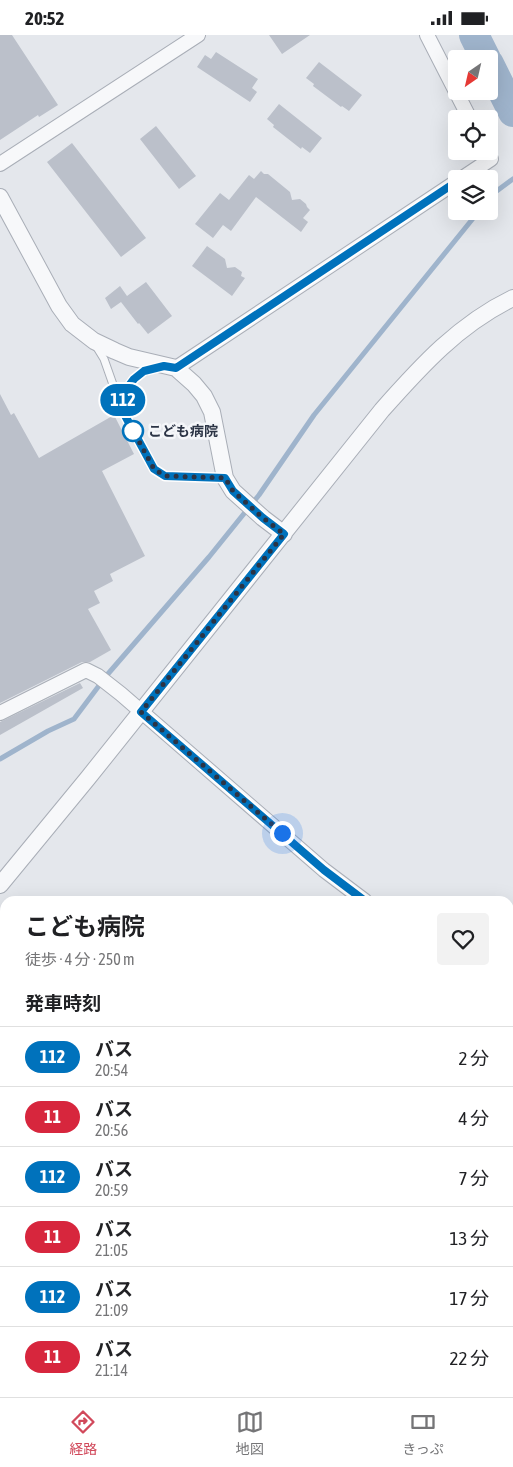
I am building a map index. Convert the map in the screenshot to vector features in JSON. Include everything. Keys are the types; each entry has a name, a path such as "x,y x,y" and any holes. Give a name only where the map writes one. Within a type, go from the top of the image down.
{"street":[{"path":"0,164 198,35"},
{"path":"427,35 465,110"},
{"path":"474,170 490,160"},
{"path":"170,367 448,187"},
{"path":"0,197 59,307 72,324 94,341 129,357 170,367 194,384 204,396 212,412 229,485 263,518 284,534"},
{"path":"0,885 382,410 416,372 460,331 502,303 513,298"},
{"path":"0,713 86,669 121,694 324,870 358,896"}],"lane":[{"path":"94,341 104,359 122,410 154,469 165,476 229,485"},
{"path":"122,410 124,392 134,379 144,371 170,367"}],"building":[{"path":"0,35 12,35 58,105 39,117 38,115 0,140"},
{"path":"269,35 310,35 282,54"},
{"path":"216,52 258,79 252,88 257,92 250,102 197,67 205,55 211,59"},
{"path":"319,62 362,95 349,111 313,86 314,84 306,78"},
{"path":"279,104 322,138 310,153 302,147 301,149 273,127 274,125 267,119"},
{"path":"156,126 196,176 179,189 140,139"},
{"path":"72,143 146,238 121,257 47,162"},
{"path":"261,171 264,174 268,174 290,192 292,200 300,199 310,210 303,218 308,222 301,232 256,197 231,231 223,225 213,238 195,224 220,193 229,200 249,175 254,179"},
{"path":"207,246 225,259 227,268 235,267 242,272 241,276 245,278 232,296 192,266"},
{"path":"146,282 172,316 148,334 121,302 111,309 105,298 120,286 127,296"},
{"path":"0,394 11,415 14,413 39,458 114,415 134,454 102,471 145,556 110,574 113,581 94,591 100,603 88,609 111,650 90,662 82,662 0,703"},
{"path":"80,683 83,688 0,735 0,722"}],"waterway":[{"path":"474,35 482,50"},
{"path":"498,82 513,112"},
{"path":"498,190 513,179"},
{"path":"0,759 48,731 74,719 107,675 209,557 259,495 314,415 472,220"}],"bus line":[{"name":"112","path":"358,896 324,870 141,712 284,534 233,491 225,478 165,476 154,469 122,410 124,392 134,379 144,371 164,366 176,368 448,187"}],"place":[{"name":"こども病院","path":"133,431"}],"route":[{"path":"133,431 130,425 154,469 165,476 225,478 233,491 284,534 141,712 282,833"}]}
